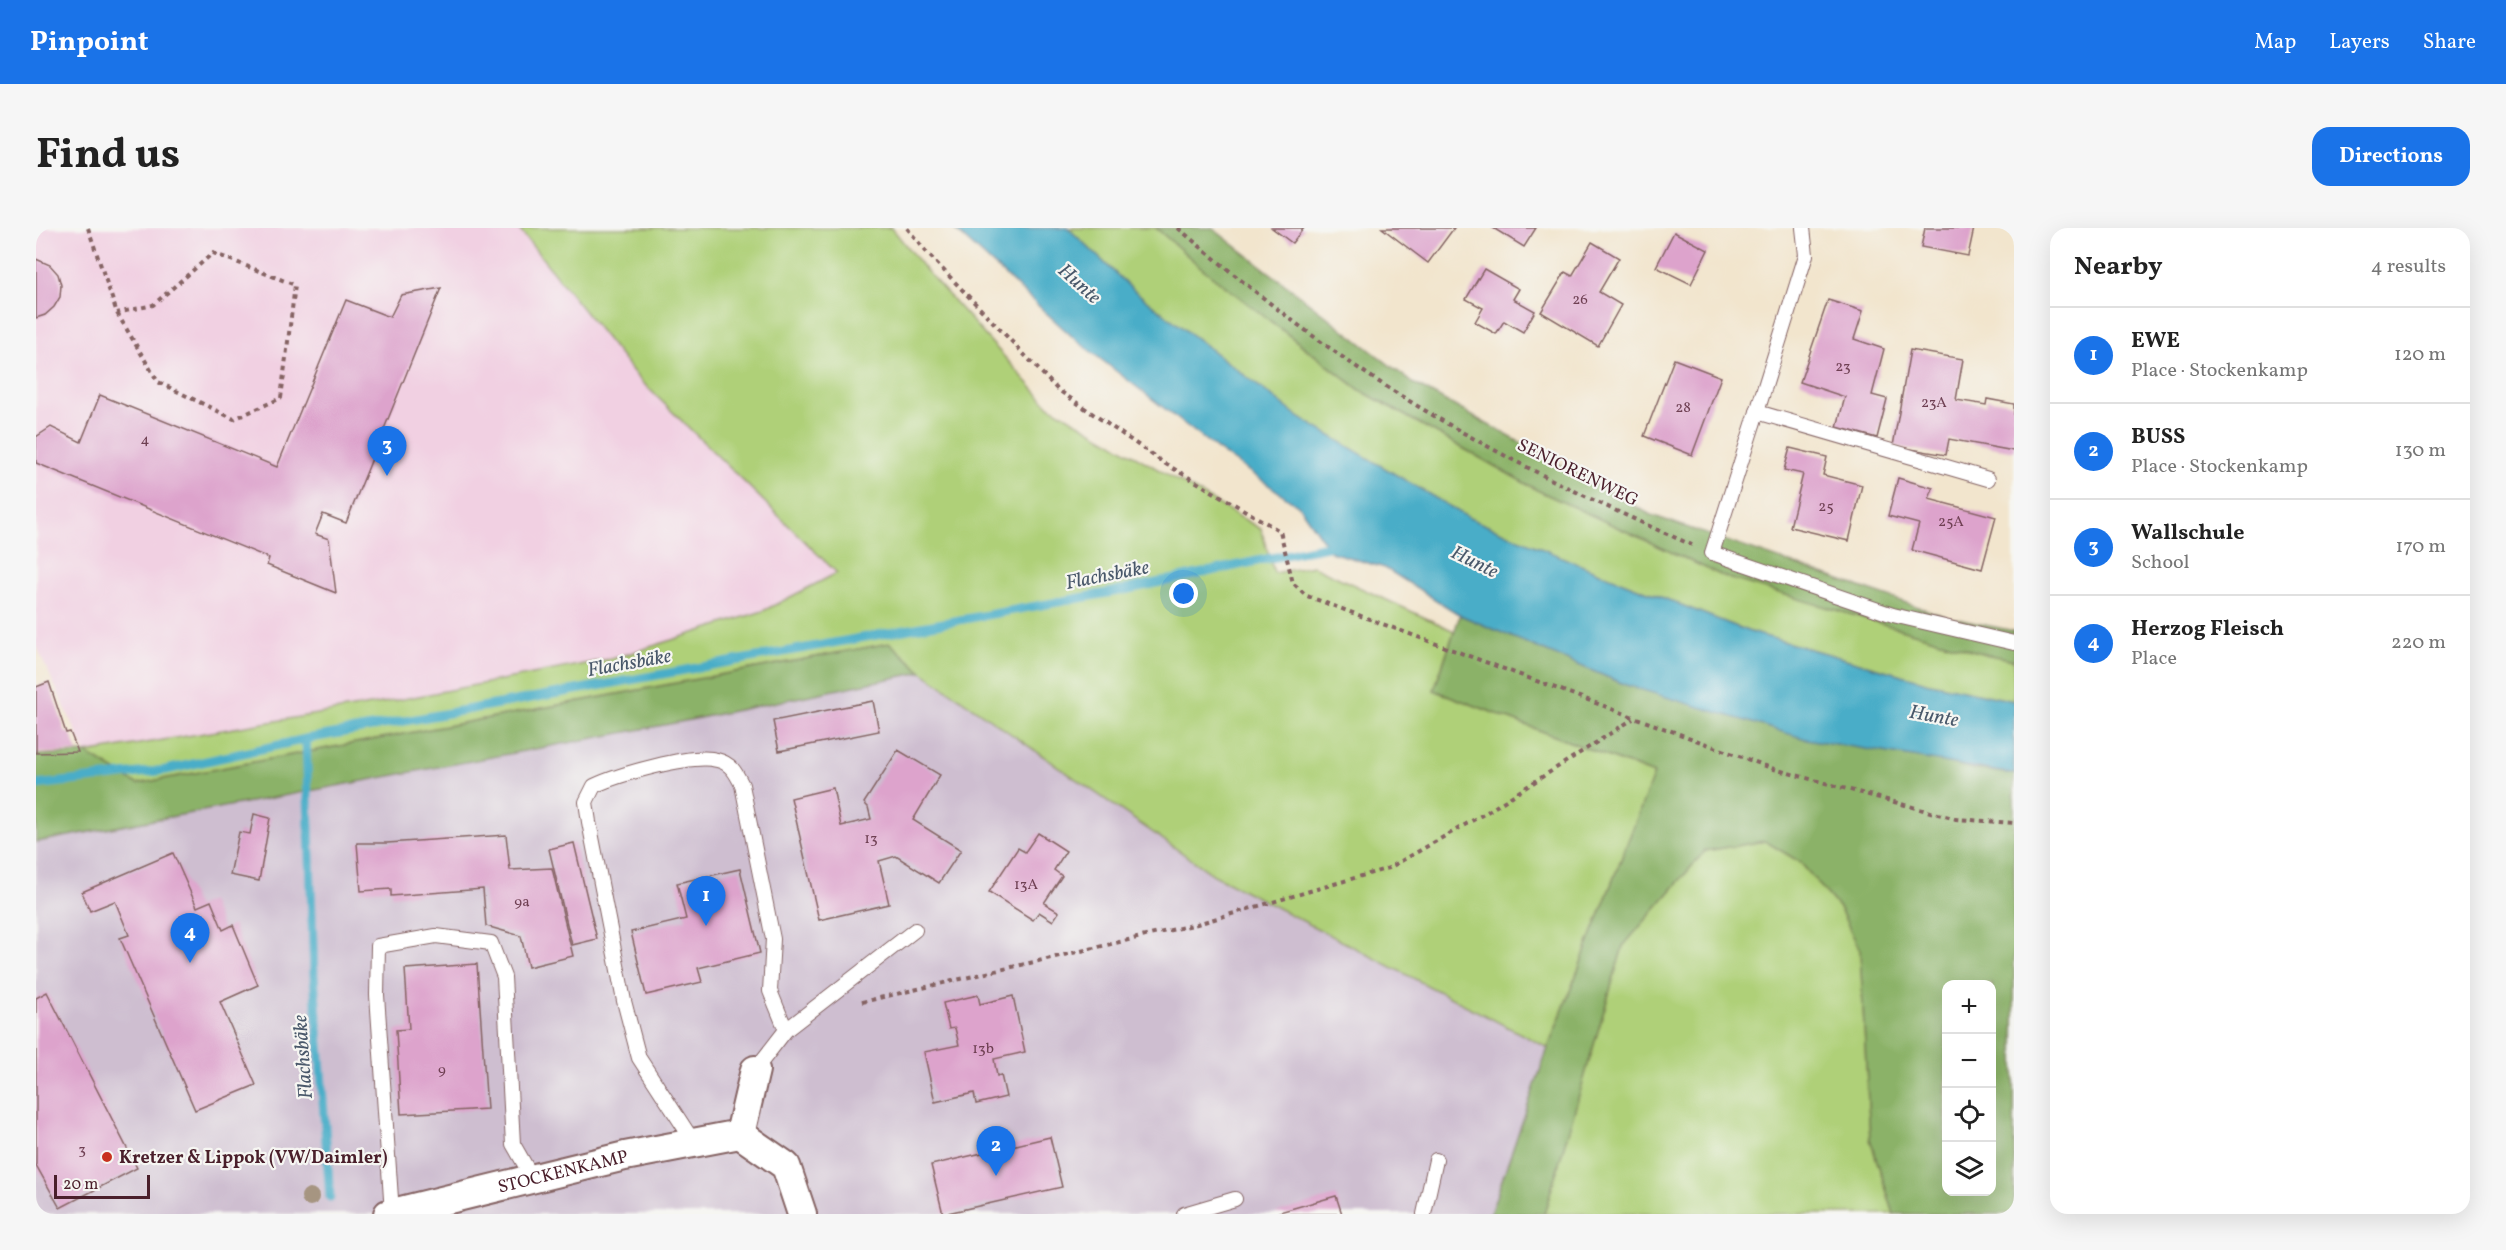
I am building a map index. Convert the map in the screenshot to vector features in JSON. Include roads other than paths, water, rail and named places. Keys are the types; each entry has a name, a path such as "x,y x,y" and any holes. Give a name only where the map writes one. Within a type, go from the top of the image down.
{"street":[{"path":"755,1070 740,1134 786,1166 802,1214"},
{"name":"STOCKENKAMP","path":"390,1214 625,1156 740,1134"}],"lane":[{"path":"1803,228 1806,255 1712,554 1893,615 2014,643"},
{"path":"1756,412 1988,479"},
{"path":"695,1144 639,1058 624,1001 589,822 586,802 594,786 617,775 685,761 716,759 732,767 742,785 773,939 770,991 786,1030"},
{"path":"755,1070 786,1030 915,930"},
{"path":"390,1214 377,995 378,946 436,936 491,943 504,977 513,1144 533,1179"},
{"path":"1424,1214 1436,1160"},
{"path":"1184,1214 1235,1199"}],"water":[{"name":"Hunte","path":"953,228 1068,228 1132,289 1300,418 1469,518 1597,572 1750,632 1930,683 2014,701 2014,774 1806,739 1626,685 1460,615 1385,568 1331,552 1299,506 1218,450 1076,340"}],"waterway":[{"name":"Flachsbäke","path":"330,1197 314,975 306,739 1124,590 1336,544"},
{"path":"36,785 166,770 306,739"}],"place":[{"name":"Wallschule","path":"387,476"},
{"name":"EWE","path":"706,926"},
{"name":"Herzog Fleisch","path":"190,963"},
{"name":"Kretzer & Lippok (VW/Daimler)","path":"107,1157"},
{"name":"BUSS","path":"996,1176"}]}
